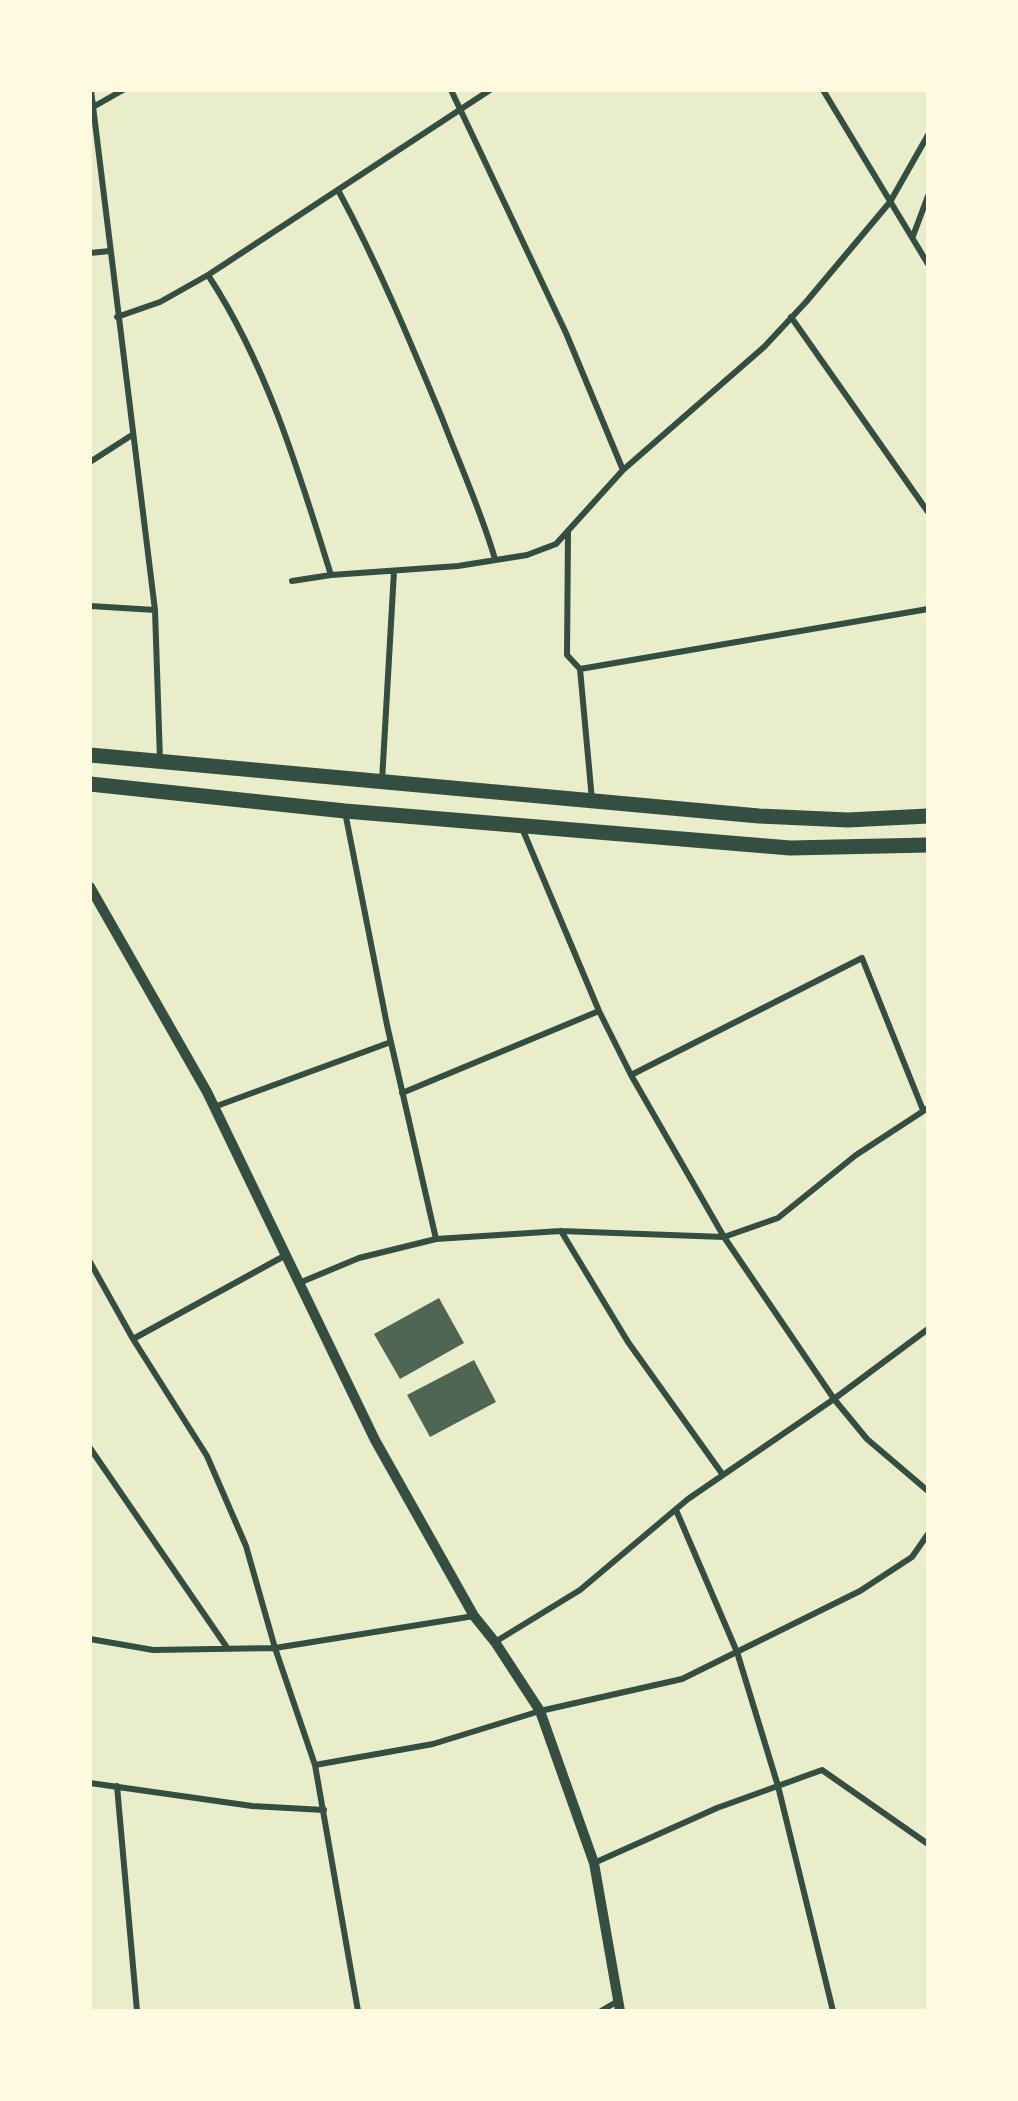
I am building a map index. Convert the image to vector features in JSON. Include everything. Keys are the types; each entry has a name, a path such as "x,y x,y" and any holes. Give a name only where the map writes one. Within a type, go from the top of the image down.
{"highway":[{"path":"90,755 759,816 848,820 928,816"},
{"path":"90,783 345,811 790,848 928,845"}],"street":[{"path":"91,90 117,317 155,610 160,762"},
{"path":"93,107 123,90"},
{"path":"451,90 458,110 566,333 623,470"},
{"path":"117,317 160,302 207,275 490,90"},
{"path":"823,90 928,264"},
{"path":"292,581 331,575 458,566 527,555 556,544 623,470 764,347 791,318 890,202 928,135"},
{"path":"90,157 98,155"},
{"path":"338,190 369,248 423,372 486,527 495,559"},
{"path":"913,236 928,196"},
{"path":"90,253 110,250"},
{"path":"207,275 234,314 265,385 299,472 331,575"},
{"path":"791,318 928,512"},
{"path":"90,462 132,435"},
{"path":"568,531 567,655 580,669 592,801"},
{"path":"382,782 394,571"},
{"path":"90,606 155,610"},
{"path":"580,669 928,609"},
{"path":"345,811 391,1042 436,1239"},
{"path":"520,825 598,1011 631,1075 724,1237 834,1399 867,1439 928,1491"},
{"path":"90,888 214,1107 375,1440 474,1616 495,1642 540,1711 594,1863 619,2006 601,2011"},
{"path":"299,1283 359,1257 436,1239 561,1231 724,1237 778,1218 856,1155 926,1109 862,958 631,1075"},
{"path":"402,1093 598,1011"},
{"path":"214,1107 391,1042"},
{"path":"561,1231 628,1342 723,1475"},
{"path":"133,1339 286,1255"},
{"path":"90,1262 133,1339 207,1456 246,1546 275,1648 315,1766 358,2011"},
{"path":"495,1642 580,1590 676,1510 834,1399 928,1329"},
{"path":"90,1448 228,1649"},
{"path":"676,1510 737,1652 778,1786 833,2011"},
{"path":"315,1766 433,1743 540,1711 682,1679 860,1592 912,1557 928,1534"},
{"path":"90,1639 153,1650 275,1648 474,1616"},
{"path":"594,1863 717,1808 822,1770 928,1844"},
{"path":"90,1783 252,1806 324,1810"},
{"path":"117,1786 137,2011"}],"building":[{"path":"439,1298 464,1343 400,1379 374,1334"},
{"path":"474,1360 496,1402 430,1437 407,1395"}]}
